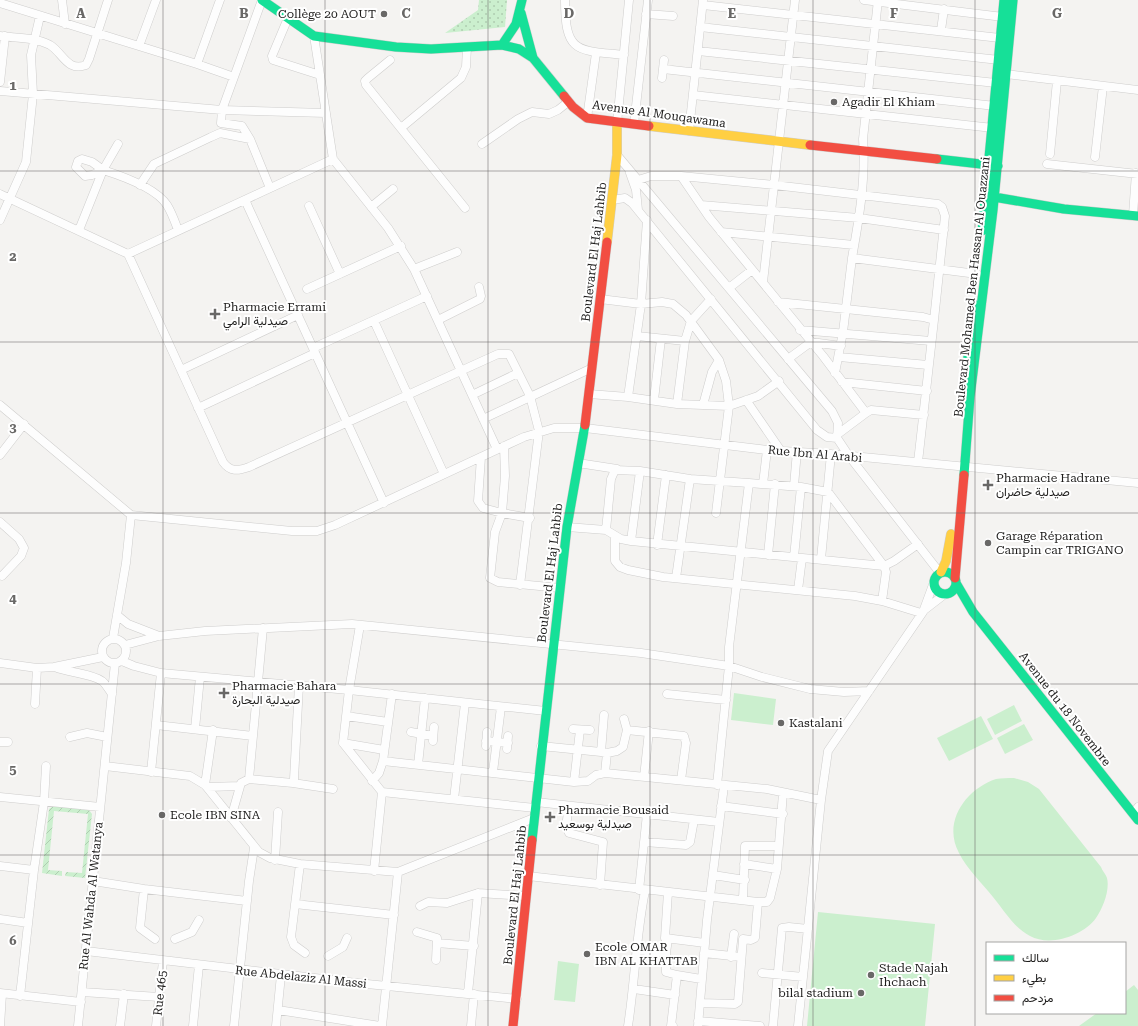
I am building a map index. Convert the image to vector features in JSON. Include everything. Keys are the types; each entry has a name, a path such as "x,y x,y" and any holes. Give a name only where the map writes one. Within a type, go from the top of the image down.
{"street":[{"path":"62,0 64,24"},
{"path":"0,82 3,36 34,39 49,45 56,50 64,61 71,65 81,67 86,65 98,34 108,0"},
{"path":"139,46 156,0"},
{"path":"197,64 220,0"},
{"path":"220,133 222,110 262,0"},
{"name":"Avenue Al Mouqawama","path":"262,0 314,36 396,47 431,49 502,44 524,51 533,58 568,102 587,118 617,123 993,165"},
{"path":"522,0 521,13 533,58"},
{"path":"565,0 569,36 578,48 596,53 624,55"},
{"path":"617,123 629,0"},
{"path":"634,124 648,0"},
{"path":"763,282 792,14 795,0"},
{"path":"864,0 1003,17"},
{"name":"Boulevard Mohamed Ben Hassan Al Ouazzani","path":"993,165 994,106 1004,0"},
{"name":"Boulevard Mohamed Ben Hassan Al Ouazzani","path":"941,573 946,561 950,544 982,296 993,165 1006,74 1013,0"},
{"path":"835,373 841,346 852,258 859,218 864,150 863,139 878,1"},
{"path":"689,131 703,2 792,14 1000,38"},
{"path":"0,3 197,64 234,77"},
{"path":"941,30 944,9"},
{"path":"502,44 510,35 521,13"},
{"path":"646,14 673,16"},
{"path":"0,220 26,162 33,94 31,66 34,39 40,16"},
{"path":"288,18 272,56 273,60 320,75"},
{"path":"700,27 999,60"},
{"path":"314,36 333,159 401,246 414,269 496,449"},
{"path":"400,128 461,78 466,67 467,47"},
{"path":"698,51 996,83"},
{"path":"587,118 596,53"},
{"path":"390,60 366,81 366,85 465,208"},
{"path":"664,60 663,74 695,73 994,106"},
{"path":"1006,74 1138,90"},
{"path":"1050,154 1057,81"},
{"path":"1095,157 1103,86"},
{"path":"0,91 222,110 326,113"},
{"path":"693,96 993,128"},
{"path":"482,144 518,119 532,112 549,114 558,110 568,102"},
{"path":"221,123 242,126 250,138 270,188"},
{"name":"Boulevard El Haj Lahbib","path":"513,1026 541,746 567,527 585,428 617,155 617,123"},
{"path":"140,185 154,164 220,133 250,138"},
{"path":"79,230 103,170 118,144"},
{"path":"617,155 832,411 838,423 838,436 849,456 941,573"},
{"path":"128,254 333,159"},
{"path":"990,196 1064,209 1135,216 1137,174 1047,164"},
{"path":"628,168 636,190 638,210"},
{"path":"103,170 140,185 156,194 167,204 178,230"},
{"path":"638,180 651,176 681,176 774,185 938,204 942,206 945,213 944,230 918,462"},
{"path":"681,176 721,232 763,282 866,413"},
{"path":"371,207 393,189"},
{"path":"0,194 128,254 223,462 228,468 234,470 249,467 461,370 503,353 510,355 530,396 539,431 530,518 520,585"},
{"name":"Boulevard Mohamed Ben Hassan Al Ouazzani","path":"956,580 960,467 977,274 990,196"},
{"path":"612,200 625,198 647,220 820,433 832,438 838,436 871,410 924,415"},
{"path":"245,200 384,503"},
{"path":"701,205 859,218 944,230"},
{"path":"309,206 340,274"},
{"path":"628,397 641,304 647,220"},
{"path":"721,232 854,246"},
{"path":"306,290 401,246"},
{"path":"414,269 457,252"},
{"path":"852,258 977,274"},
{"path":"729,288 752,270"},
{"path":"438,320 480,299 482,296 478,287"},
{"path":"198,408 427,296"},
{"path":"600,298 641,304 662,302 673,304 690,321 719,360 726,381 729,406 716,513"},
{"path":"677,404 685,341 690,321 711,299"},
{"path":"778,302 923,317 934,320"},
{"path":"181,370 298,315"},
{"path":"374,321 444,474"},
{"path":"800,330 843,332 931,342"},
{"path":"637,336 685,341"},
{"path":"654,400 661,339"},
{"path":"788,359 811,342 841,346"},
{"path":"839,357 928,365"},
{"path":"703,405 712,372 719,360"},
{"path":"483,419 592,368"},
{"path":"472,395 518,373"},
{"path":"589,394 628,397 677,404 729,406 758,396 779,381"},
{"path":"842,382 927,391"},
{"path":"746,400 781,451"},
{"path":"0,405 131,514 127,557 113,638"},
{"path":"0,455 24,424"},
{"name":"Rue Ibn Al Arabi","path":"131,514 268,530 307,532 326,529 496,449 539,431 554,428 585,428 767,450 831,454 1138,483"},
{"path":"504,446 506,476 502,513 495,532 490,578 498,582 560,588"},
{"path":"763,484 767,450"},
{"path":"797,451 798,590"},
{"path":"821,559 831,454"},
{"path":"481,457 478,501 483,508 530,518"},
{"path":"578,463 690,479 797,486 828,492 884,566 886,572 882,601"},
{"path":"606,530 611,479 613,472 617,469"},
{"path":"631,541 640,471"},
{"path":"657,545 666,475"},
{"path":"676,578 690,479"},
{"path":"749,483 738,586 729,647 729,666 720,786 721,806 701,979 698,1023 760,1026"},
{"path":"768,554 775,484"},
{"path":"0,522 19,539 24,548 21,556 2,576"},
{"path":"567,527 606,530 615,536 631,541 657,545 768,554 884,566 894,561 918,544"},
{"path":"615,536 615,561 620,567 645,574 738,586 854,596 882,601 922,612"},
{"path":"798,1026 827,754 922,612 934,582 941,573 949,572 956,580 954,590 922,612"},
{"name":"Avenue du 18 Novembre","path":"956,580 973,612 1136,814"},
{"path":"934,582 936,589 947,594"},
{"name":"Avenue du 18 Novembre","path":"947,594 973,612"},
{"path":"117,615 128,624 159,636"},
{"path":"125,645 159,636 300,625 360,625 554,643 641,653 729,666 762,677 810,689 844,692 870,691"},
{"path":"360,625 349,690 343,743 382,792 454,799 569,806 719,822"},
{"path":"249,779 263,628"},
{"path":"118,662 126,655 125,645 120,640 113,638 104,643 102,650 103,657 108,662 118,662 161,673 392,694 546,711"},
{"path":"0,663 37,668 54,667 103,657"},
{"name":"Rue Al Wahda Al Watanya","path":"78,1026 107,737 112,694 118,662"},
{"path":"54,667 102,681 112,694"},
{"path":"35,704 37,668"},
{"path":"151,772 161,673"},
{"path":"196,729 200,677"},
{"path":"292,783 294,779 299,685"},
{"path":"372,781 379,773 383,761 392,694"},
{"path":"667,694 726,700"},
{"path":"418,765 425,698"},
{"path":"454,799 465,703"},
{"path":"493,772 501,707"},
{"path":"604,715 604,773"},
{"path":"346,716 388,722"},
{"path":"541,746 617,752 623,747 627,730 624,719"},
{"path":"156,724 254,736"},
{"path":"574,782 578,750 576,729 590,730"},
{"path":"207,786 213,730"},
{"path":"627,730 649,731 684,736 686,743 681,780"},
{"path":"644,777 649,731"},
{"path":"411,732 433,735"},
{"path":"486,732 486,744 497,742 508,743"},
{"path":"70,737 87,733 107,737"},
{"path":"343,743 384,750"},
{"path":"383,761 458,768 574,782 588,781 596,775 604,773 681,780 720,786 767,789 822,800"},
{"path":"20,996 34,870 44,802 46,766"},
{"path":"105,766 190,776 207,786 254,848 265,856 275,860 300,864 398,872 534,818"},
{"path":"231,818 238,799 241,783 249,779 333,789"},
{"path":"207,786 240,786"},
{"path":"374,871 382,792"},
{"path":"528,876 642,890 767,902 770,898 777,869 778,846 783,814 783,793"},
{"path":"0,797 100,807"},
{"path":"569,806 566,826 569,833 603,842 600,885"},
{"path":"721,806 783,814"},
{"path":"275,860 278,812"},
{"path":"628,1026 634,989 647,814"},
{"path":"644,842 686,845 690,842 694,820"},
{"path":"743,900 746,845 778,846"},
{"path":"234,1026 254,848"},
{"path":"300,864 292,942 305,952"},
{"path":"744,864 777,869"},
{"path":"0,866 34,870"},
{"path":"278,1010 347,1024 381,1026 398,872"},
{"path":"713,876 745,880"},
{"path":"93,881 144,889 247,901"},
{"path":"144,889 140,928 155,939"},
{"path":"668,892 664,936 668,939 705,943"},
{"path":"420,906 428,902 447,902 478,893 525,896"},
{"path":"471,1026 471,994 478,893"},
{"path":"731,957 734,936 751,940 755,938 758,902"},
{"path":"295,904 394,915"},
{"path":"0,919 28,923"},
{"path":"175,939 192,932 199,920"},
{"path":"773,1026 782,928 789,927 808,929"},
{"path":"417,932 435,936 437,943 436,960"},
{"path":"328,956 343,947 347,938"},
{"path":"668,939 666,953 666,971 668,974 701,979"},
{"path":"700,1003 737,1003 743,939"},
{"path":"437,943 474,946"},
{"path":"636,950 666,953"},
{"name":"Rue Abdelaziz Al Massi","path":"86,951 281,975 516,999"},
{"path":"704,953 741,957"},
{"name":"Rue 465","path":"156,1026 163,961"},
{"path":"193,1026 200,965"},
{"path":"762,973 803,977"},
{"path":"276,1026 281,975"},
{"path":"672,1026 677,975"},
{"path":"634,989 675,995"},
{"path":"82,992 159,997"},
{"path":"0,1026 1,993 81,1002"},
{"path":"120,1026 124,994"}],"green space":[{"path":"479,0 507,0 505,27 445,33 478,10"},
{"path":"734,693 776,699 773,725 731,720"},
{"path":"1014,705 1022,721 995,735 987,719"},
{"path":"981,716 993,739 949,761 937,738"},
{"path":"1024,724 1033,740 1005,754 997,738"},
{"path":"1014,778 1028,782 1039,789 1101,867 1107,878 1108,888 1105,899 1096,918 1075,935 1056,940 1047,940 1038,939 1024,933 966,865 954,841 953,830 955,819 960,808 975,790 996,779"},
{"path":"53,806 89,810 92,814 85,878 65,876 66,872 82,873 88,814 54,811 48,870 62,871 62,876 42,873 49,809"},
{"name":"Stade Najah Ihchach","path":"818,912 935,924 925,1026 807,1026"},
{"path":"558,961 579,964 575,1002 554,1000"},
{"path":"1134,985 1138,990 1138,1026 1079,1026 1096,1014 1126,1014 1126,991"}],"traffic: fast":[{"path":"262,0 314,36 396,47 431,49 502,45 519,49 533,58 564,96"},
{"path":"502,45 516,24 522,0"},
{"path":"982,231 1004,0"},
{"path":"964,475 970,397 993,210 1013,0"},
{"path":"521,13 533,58"},
{"path":"937,159 998,166"},
{"path":"988,196 1064,209 1138,216"},
{"path":"965,382 974,304"},
{"path":"532,840 567,527 585,425"},
{"path":"945,572 953,575 956,583 953,591 945,594 937,591 934,583 937,575 945,572"},
{"path":"956,583 973,612 1138,820"}],"traffic: slow":[{"path":"607,242 617,155 617,123"},
{"path":"649,126 810,145"},
{"path":"941,572 946,561 951,534"}],"traffic: jam":[{"path":"564,96 573,107 587,118 649,126"},
{"path":"810,145 937,159"},
{"path":"585,425 607,242"},
{"path":"955,578 964,475"},
{"path":"513,1026 532,840"}],"place":[{"name":"Collège 20 AOUT","path":"384,14"},
{"name":"Agadir El Khiam","path":"834,102"},
{"name":"Pharmacie Errami صيدلية الرامي","path":"215,314"},
{"name":"Pharmacie Hadrane صيدلية حاضران","path":"988,485"},
{"name":"Garage Réparation Campin car TRIGANO","path":"988,543"},
{"name":"Pharmacie Bahara صيدلية البحارة","path":"224,693"},
{"name":"Kastalani","path":"781,723"},
{"name":"Ecole IBN SINA","path":"162,815"},
{"name":"Pharmacie Bousaid صيدلية بوسعيد","path":"550,817"},
{"name":"Ecole OMAR IBN AL KHATTAB","path":"587,954"},
{"name":"Stade Najah Ihchach","path":"871,975"},
{"name":"bilal stadium","path":"861,993"}]}
